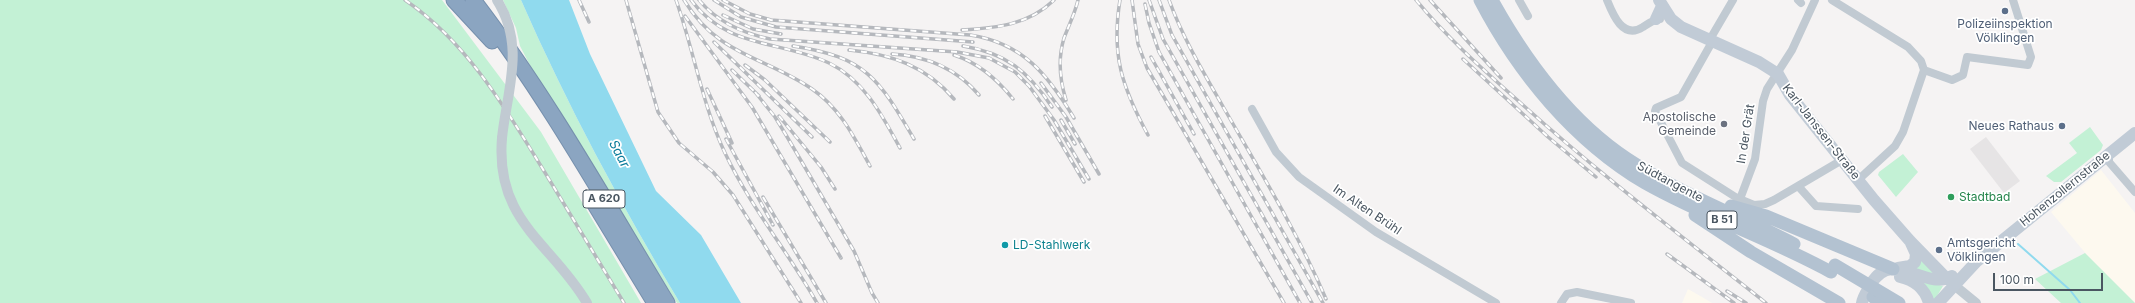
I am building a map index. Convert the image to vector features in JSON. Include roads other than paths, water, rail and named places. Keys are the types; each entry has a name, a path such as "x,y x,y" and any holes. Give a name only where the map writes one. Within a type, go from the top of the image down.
{"highway":[{"name":"A 620","path":"454,0 498,41"},
{"name":"A 620","path":"462,0 498,41 506,61 536,99 655,303"},
{"name":"A 620","path":"473,0 667,303"},
{"path":"480,0 498,41"}],"main road":[{"path":"1476,0 1489,17"},
{"name":"Südtangente","path":"1480,0 1489,17 1518,61 1547,99 1576,131 1618,159 1791,242 1883,303"},
{"name":"Südtangente","path":"1492,0 1509,30 1546,82 1618,159 1629,173 1670,196 1833,269 1899,303"},
{"name":"Karl-Janssen-Straße","path":"1656,19 1661,3"},
{"name":"Karl-Janssen-Straße","path":"1661,3 1671,19 1681,27 1759,62 1778,74 1787,91 1858,180 1910,241 1947,290"},
{"name":"Hohenzollernstraße","path":"1947,290 1977,261 2135,133"},
{"path":"1687,193 1766,216 1893,269 1906,270 1936,280 1947,290"},
{"path":"1670,196 1729,238 1839,303"},
{"path":"1862,303 1877,276 1893,269 1907,267 1915,262 1915,251 1910,241"},
{"path":"1869,288 1886,278 1901,277 1919,286 1929,303"}],"street":[{"path":"497,0 508,25 514,60 513,77 502,138 505,179 517,212 526,227 573,282 587,303"},
{"path":"1519,0 1528,16"},
{"path":"1607,0 1615,18 1622,28 1631,31 1640,29 1656,19 1671,19"},
{"path":"1733,0 1681,97 1656,108 1654,111 1682,162 1740,199 1754,204 1765,204 1799,187 1842,160"},
{"name":"In der Grät","path":"1740,199 1755,159 1763,101 1768,86 1778,74 1815,0"},
{"path":"1832,0 1908,47 1921,61 1924,70 1922,80 1895,146 1858,180"},
{"path":"1924,70 1952,80 1963,76 1967,57 2028,65 2031,57 2013,0"},
{"name":"Im Alten Brühl","path":"1252,109 1276,152 1299,178 1376,232 1496,303"},
{"path":"2109,154 2109,162 2135,192"},
{"path":"1799,187 1816,206 1858,209"},
{"name":"Karl-Janssen-Straße","path":"1947,290 1976,303"},
{"path":"1561,303 1567,294 1577,292 1631,303"}],"water":[{"name":"Saar","path":"521,0 569,0 590,54 656,191 701,235 741,303 680,303 616,192 576,116"}],"waterway":[{"path":"2018,244 2070,290 2080,303"}],"railway":[{"path":"405,0 448,36 484,78 515,124 624,303"},
{"path":"579,0 589,22"},
{"path":"626,0 658,112 679,143 713,172 733,195 801,303"},
{"path":"676,0 710,116 725,153 757,210 817,303"},
{"path":"684,0 697,19 727,44 794,78 812,89 831,105 846,124 870,166"},
{"path":"691,0 705,16 721,27 738,35 810,56 829,63 841,70 852,79 871,100 900,148"},
{"path":"699,0 714,15 731,26 760,37 770,39 957,52 989,58 1015,72 1029,86 1054,120 1089,179"},
{"path":"714,0 741,17 776,27 973,42"},
{"path":"723,0 750,14 771,20 970,35 989,39 1005,45 1032,63 1054,88 1074,118"},
{"path":"962,30 1011,24 1034,15 1054,0"},
{"path":"1066,100 1062,85 1060,61 1064,38 1078,0"},
{"path":"1120,0 1117,38 1121,70 1131,101 1148,135"},
{"path":"1132,0 1138,44 1147,68 1284,303"},
{"path":"1149,0 1163,39 1312,303"},
{"path":"1159,0 1172,35 1323,303"},
{"path":"1169,0 1193,53 1290,224 1326,299"},
{"path":"1416,0 1468,55 1553,132 1766,303"},
{"path":"1430,0 1501,78"},
{"path":"1145,4 1149,23 1159,52 1300,303"},
{"path":"723,15 753,29 781,34"},
{"path":"685,16 752,107 841,258"},
{"path":"714,42 812,137"},
{"path":"793,46 838,57 854,64 868,74 880,86 891,101 914,139"},
{"path":"963,46 992,53 1015,66 1034,83 1052,107"},
{"path":"849,50 879,55 920,70 932,78 954,99"},
{"path":"892,54 917,57 940,65 961,77 979,95"},
{"path":"954,55 972,62 987,72 1013,99"},
{"path":"1151,57 1194,134"},
{"path":"1463,59 1548,137 1596,177"},
{"path":"745,65 765,80 830,142"},
{"path":"732,70 759,96"},
{"path":"1041,83 1066,117 1099,174"},
{"path":"707,89 732,143"},
{"path":"755,92 775,117 854,251 872,293 878,303"},
{"path":"779,116 821,167 835,189"},
{"path":"1045,116 1084,182"},
{"path":"1061,120 1075,144"},
{"path":"726,139 773,225"},
{"path":"763,197 826,303"},
{"path":"1667,254 1734,303"},
{"path":"1727,291 1746,303"}],"place":[{"name":"Polizeiinspektion Völklingen","path":"2005,11"},
{"name":"Apostolische Gemeinde","path":"1724,124"},
{"name":"Neues Rathaus","path":"2062,126"},
{"name":"Stadtbad","path":"1951,197"},
{"name":"LD-Stahlwerk","path":"1005,245"},
{"name":"Amtsgericht Völklingen","path":"1939,250"}]}
